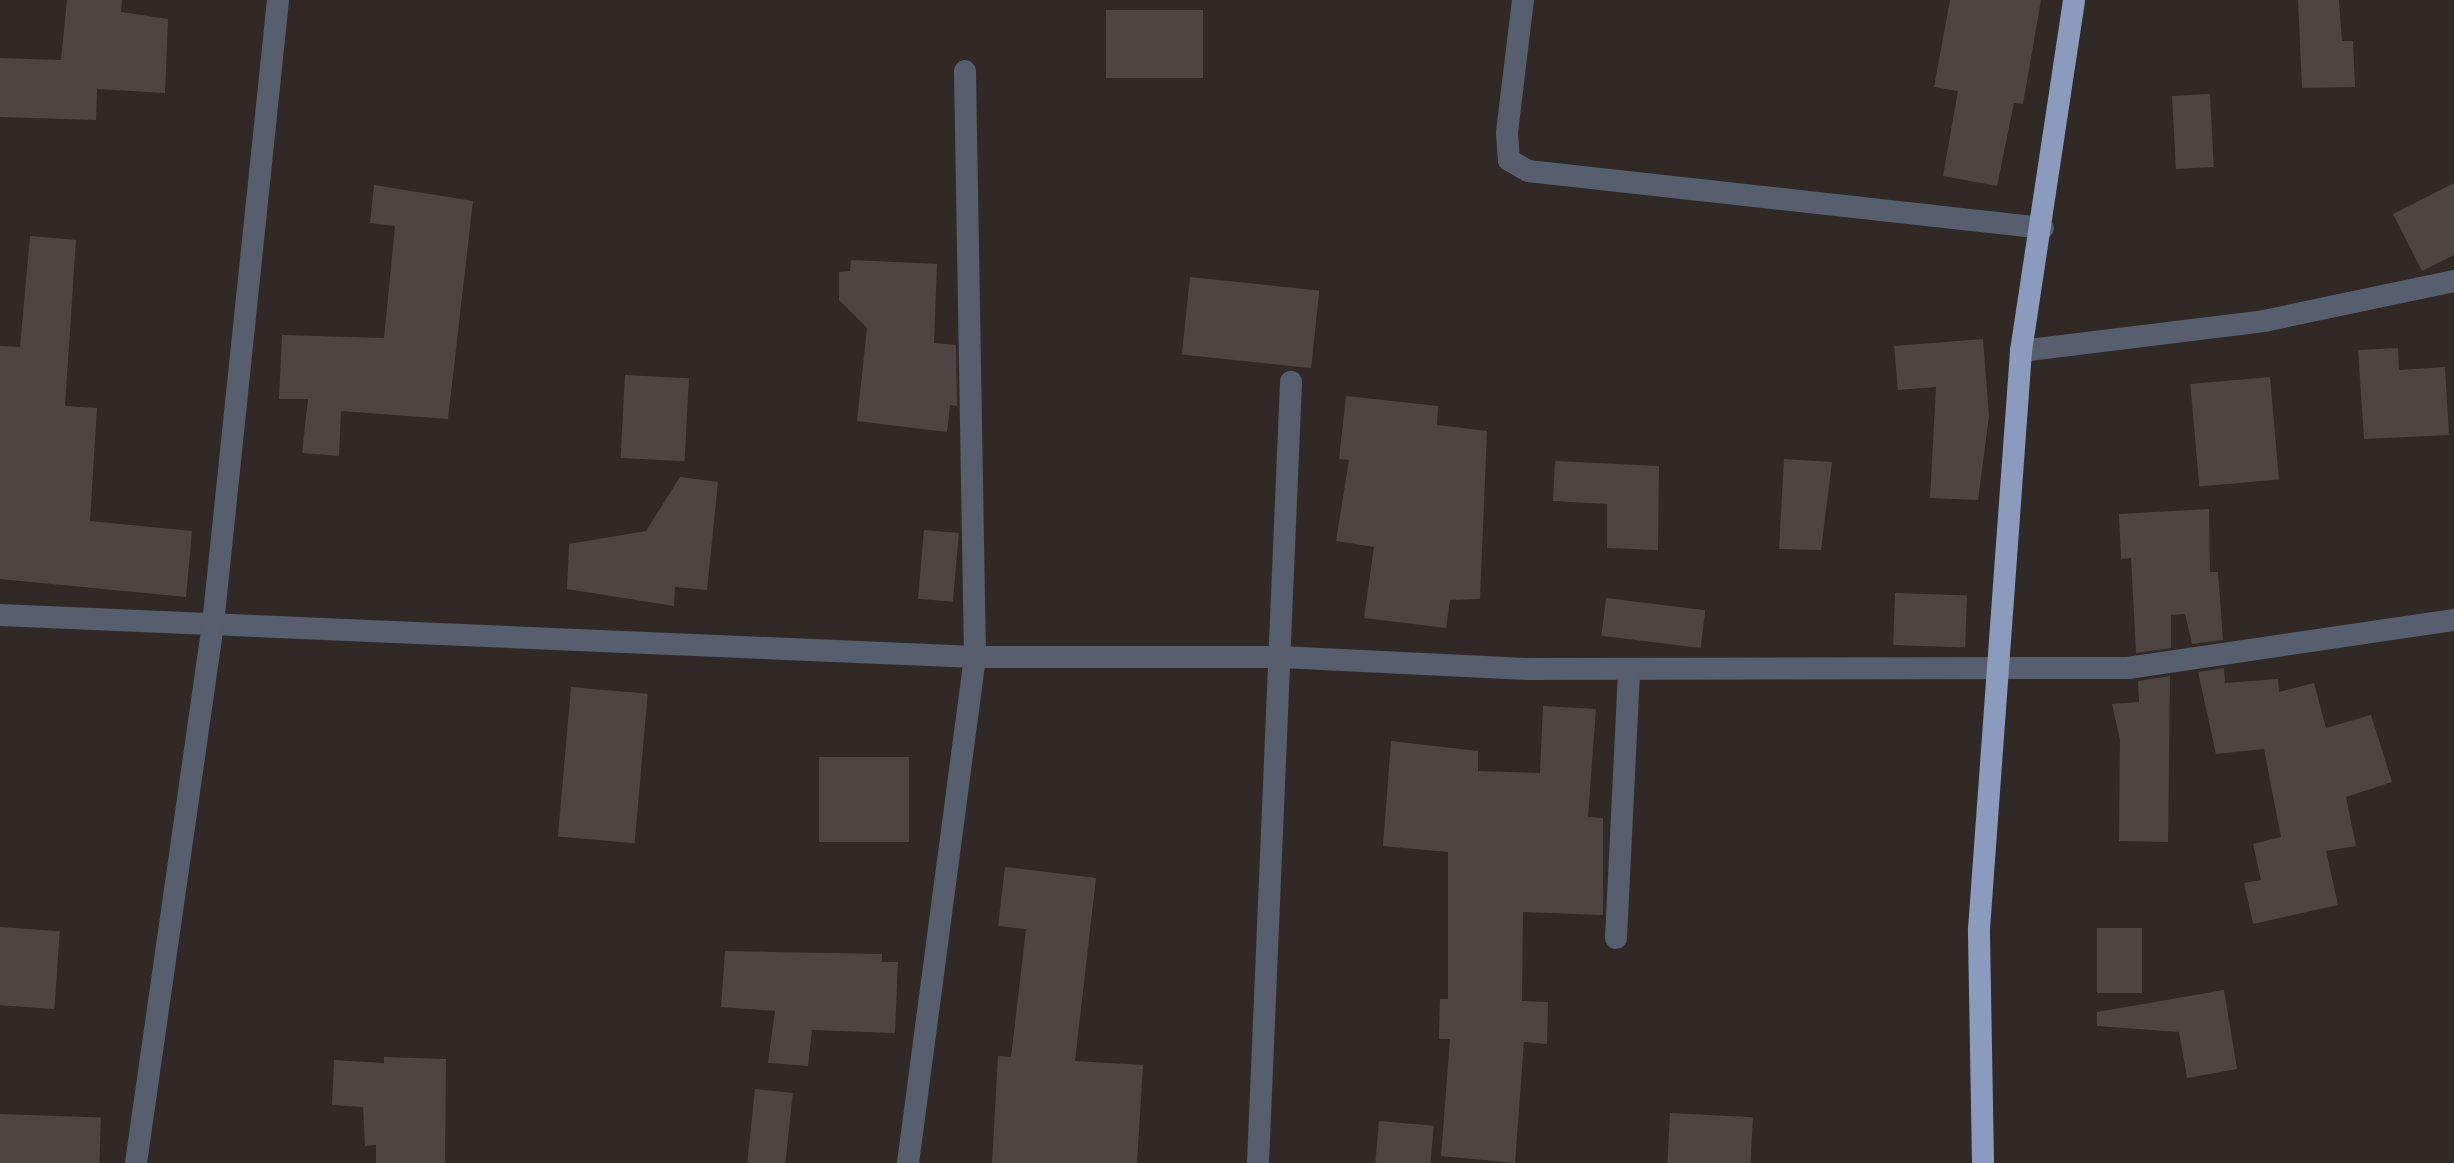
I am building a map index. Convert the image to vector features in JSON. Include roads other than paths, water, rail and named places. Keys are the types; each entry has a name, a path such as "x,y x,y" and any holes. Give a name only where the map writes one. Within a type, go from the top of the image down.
{"highway":[{"path":"1983,1163 1979,929 2002,665 2021,351 2043,228 2074,0"}],"street":[{"path":"136,1163 213,624 278,0"},
{"path":"1523,0 1507,133 1509,160 1528,171 2043,228"},
{"path":"908,1163 975,657 965,71"},
{"path":"2021,351 2264,321 2454,281"},
{"path":"1258,1163 1291,382"},
{"path":"0,615 975,657 1281,657 1629,669 2002,665 2128,668 2454,620"},
{"path":"1616,938 1629,669"}]}
